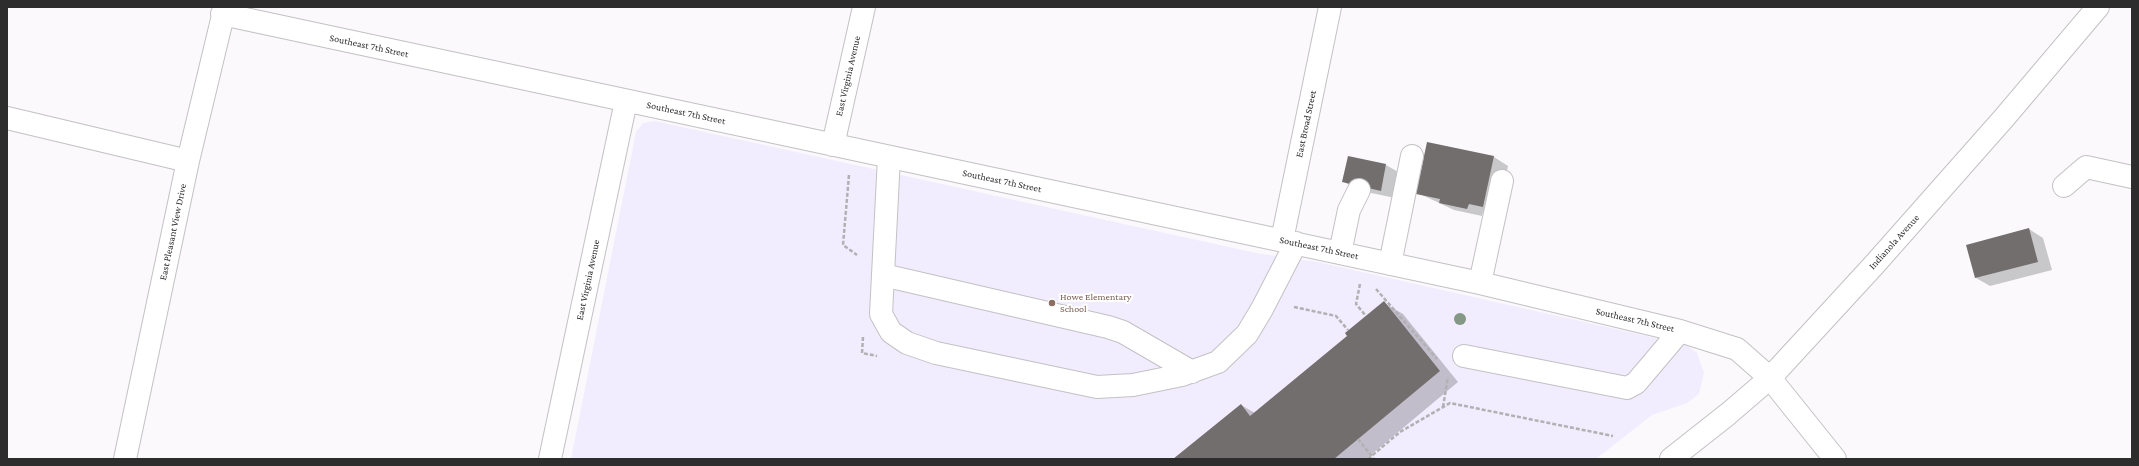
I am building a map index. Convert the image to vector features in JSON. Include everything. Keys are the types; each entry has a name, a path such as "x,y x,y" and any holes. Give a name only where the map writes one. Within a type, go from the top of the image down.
{"street":[{"name":"East Virginia Avenue","path":"833,145 864,7"},
{"name":"East Broad Street","path":"889,157 881,314 891,332 907,343 936,353 1097,387 1133,385 1192,372 1218,362 1247,334 1262,310 1289,242 1330,7"},
{"name":"Indianola Avenue","path":"1671,459 1728,414 1770,378 1952,176 2098,7"},
{"name":"Southeast 7th Street","path":"224,11 833,145 1480,283 1680,331 1737,349 1770,378 1835,459"},
{"name":"East Pleasant View Drive","path":"125,459 188,161 224,11"},
{"name":"East Virginia Avenue","path":"550,459 626,100"},
{"path":"7,118 188,161"},
{"path":"1390,264 1412,156"},
{"path":"2064,186 2086,167 2132,177"},
{"path":"1480,283 1502,181"},
{"path":"1340,253 1349,210 1359,190"},
{"path":"883,275 1108,327 1123,332 1192,372"},
{"path":"1464,356 1627,388 1636,383 1680,331"}],"path":[{"path":"1360,284 1356,304 1366,316"},
{"path":"1291,306 1336,316 1348,330"},
{"path":"1368,459 1400,432 1450,403 1613,436"},
{"path":"1358,439 1374,459"}],"shaded area":[{"name":"Howe Elementary School","path":"655,121 1256,253 1318,262 1687,345 1697,353 1704,373 1699,394 1687,403 1652,415 1596,459 571,459 636,132 643,123"}],"building":[{"path":"1427,142 1494,156 1483,207 1469,204 1467,209 1439,203 1440,199 1416,194"},
{"path":"1348,156 1386,164 1381,191 1342,182"},
{"path":"2029,228 2038,262 1975,278 1966,245"},
{"path":"1384,301 1440,371 1334,459 1173,459 1241,404 1250,416 1347,336 1345,333"}],"place":[{"name":"Howe Elementary School","path":"1052,303"}]}
